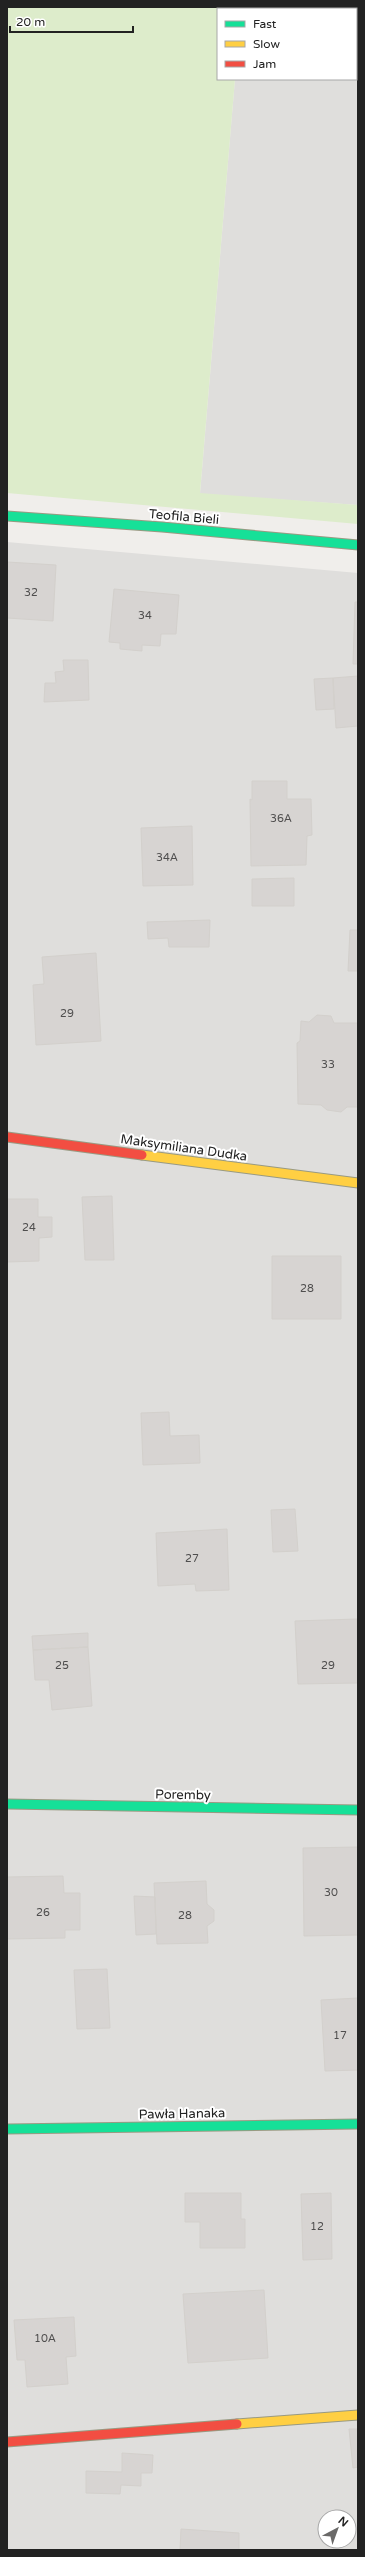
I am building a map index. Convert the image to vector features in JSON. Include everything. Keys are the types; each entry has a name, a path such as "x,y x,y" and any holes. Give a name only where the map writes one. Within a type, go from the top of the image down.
{"street":[{"name":"Teofila Bieli","path":"7,516 162,527 358,545"},
{"name":"Maksymiliana Dudka","path":"7,1137 358,1183"},
{"name":"Poremby","path":"7,1804 358,1810"},
{"name":"Pawła Hanaka","path":"7,2129 358,2124"},
{"path":"7,2442 358,2415"}],"shaded area":[{"path":"358,7 358,505 200,494 235,80 357,80 357,8 242,8"},
{"path":"7,542 358,573 358,2550 7,2550"}],"green space":[{"path":"7,7 242,7 217,8 217,80 235,80 200,493 358,505 358,524 7,493"}],"building":[{"path":"7,562 56,565 53,621 7,618"},
{"path":"114,589 179,595 176,634 161,634 160,646 142,645 142,651 120,649 120,643 109,642"},
{"path":"355,602 358,602 358,664 353,664"},
{"path":"63,660 88,660 89,700 44,702 45,683 56,683 55,672 64,671"},
{"path":"358,676 358,726 336,728 333,678"},
{"path":"333,678 334,709 316,710 314,679"},
{"path":"252,781 287,781 287,799 311,799 312,835 307,836 306,865 251,866 250,799 252,800"},
{"path":"192,826 193,885 143,886 141,828"},
{"path":"294,878 294,906 252,906 252,879"},
{"path":"210,920 209,947 169,947 168,938 148,939 147,922"},
{"path":"350,930 358,930 358,971 348,971"},
{"path":"96,953 101,1041 36,1045 33,985 44,984 42,957"},
{"path":"317,1015 331,1016 334,1023 358,1023 358,1107 347,1107 341,1112 327,1110 321,1105 298,1104 297,1043 300,1041 301,1021 309,1022"},
{"path":"112,1196 114,1260 85,1260 82,1197"},
{"path":"7,1199 38,1199 38,1217 52,1217 52,1237 39,1238 39,1261 7,1262"},
{"path":"272,1256 341,1256 341,1319 272,1319"},
{"path":"169,1412 170,1436 199,1435 200,1463 143,1465 141,1413"},
{"path":"295,1509 298,1551 273,1552 271,1510"},
{"path":"227,1529 229,1590 196,1591 195,1584 158,1586 156,1533"},
{"path":"357,1619 358,1683 298,1684 295,1621"},
{"path":"88,1633 88,1647 33,1650 32,1636"},
{"path":"88,1647 92,1706 52,1710 49,1680 35,1680 33,1650"},
{"path":"358,1847 358,1935 304,1936 303,1848"},
{"path":"63,1876 64,1893 80,1893 80,1930 65,1930 65,1938 7,1939 7,1877"},
{"path":"206,1881 207,1904 214,1910 214,1921 207,1926 208,1943 157,1944 154,1883"},
{"path":"134,1896 155,1897 156,1934 136,1935"},
{"path":"107,1969 110,2028 77,2029 74,1970"},
{"path":"358,1998 358,2070 325,2071 321,2000"},
{"path":"185,2193 241,2193 241,2219 245,2219 245,2248 200,2248 200,2222 185,2222"},
{"path":"331,2193 332,2259 303,2260 301,2194"},
{"path":"264,2290 268,2358 188,2363 183,2294"},
{"path":"74,2317 76,2356 66,2357 68,2384 27,2387 25,2360 17,2360 14,2320"},
{"path":"349,2429 358,2429 358,2467 353,2468"},
{"path":"122,2453 153,2455 152,2473 141,2473 141,2486 121,2485 120,2494 86,2493 86,2471 122,2472"},
{"path":"181,2529 239,2533 239,2550 180,2550"}],"traffic: fast":[{"path":"7,516 162,527 358,545"},
{"path":"7,1804 358,1810"},
{"path":"7,2129 358,2124"}],"traffic: slow":[{"path":"142,1155 358,1183"},
{"path":"237,2424 358,2415"}],"traffic: jam":[{"path":"7,1137 142,1155"},
{"path":"7,2442 237,2424"}]}
